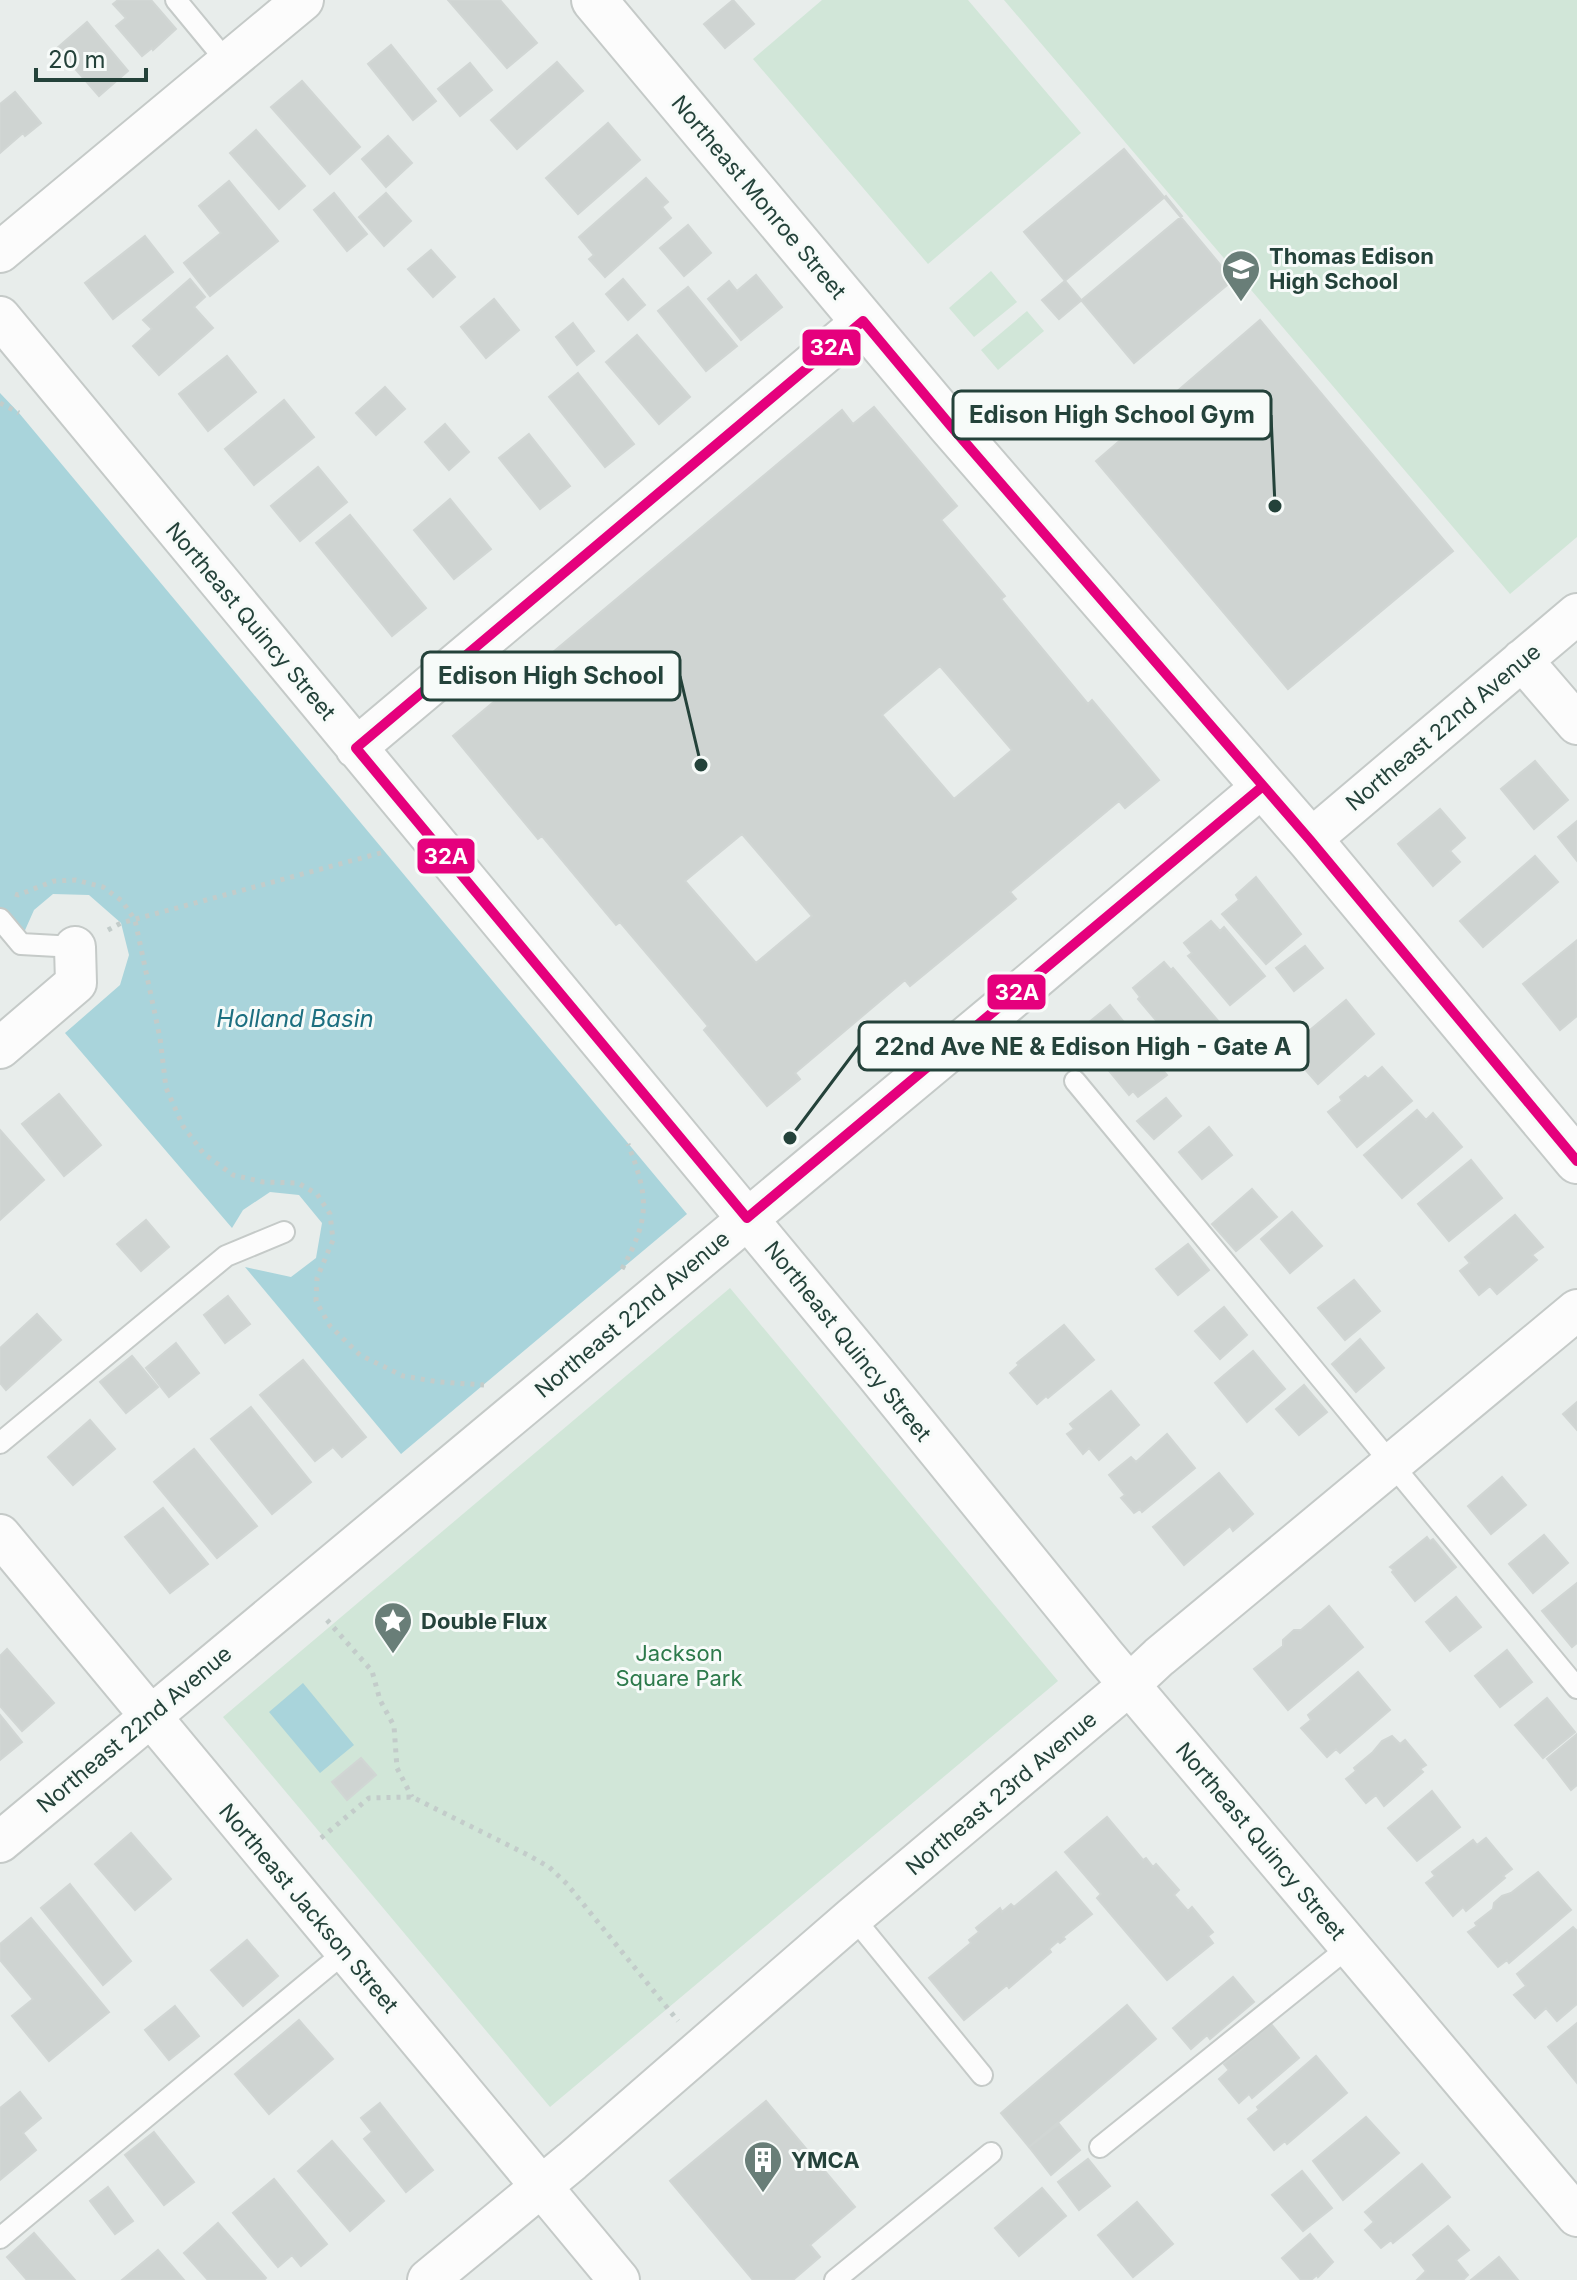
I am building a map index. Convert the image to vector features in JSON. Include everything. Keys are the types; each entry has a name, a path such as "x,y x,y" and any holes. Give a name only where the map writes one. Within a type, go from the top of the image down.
{"street":[{"path":"0,252 303,0"},
{"name":"Northeast Monroe Street","path":"594,0 950,425 1310,840 1577,1161"},
{"name":"Northeast Quincy Street","path":"0,317 886,1386 1129,1685 1577,2216"},
{"path":"356,748 863,321"},
{"name":"Northeast 22nd Avenue","path":"1310,840 1577,614"},
{"path":"1522,660 1577,724"},
{"name":"Northeast 22nd Avenue","path":"0,1842 1263,786"},
{"path":"0,1048 76,983 75,947"},
{"name":"Northeast 23rd Avenue","path":"428,2280 702,2050 1159,1657 1577,1310"},
{"name":"Northeast Jackson Street","path":"0,1535 619,2280"}],"lane":[{"path":"176,0 228,63"},
{"path":"0,919 21,944 75,947"},
{"path":"1075,1081 1577,1688"},
{"path":"0,1443 226,1256 284,1232"},
{"path":"853,1917 982,2075"},
{"path":"1100,2147 1350,1946"},
{"path":"0,2238 345,1952"},
{"path":"835,2280 991,2153"}],"path":[{"path":"0,403 19,413"},
{"path":"75,947 121,923 384,852"},
{"path":"9,892 18,895 54,881 76,880 103,887 122,901 135,920 160,1038 166,1088 183,1126 204,1154 233,1175 263,1182 298,1183 317,1194 330,1214 333,1240 317,1278 316,1301 330,1326 360,1355 403,1376 484,1385"},
{"path":"622,1269 636,1243 644,1218 644,1191 628,1144"},
{"path":"326,1619 372,1671 380,1700 394,1726 397,1768 412,1797"},
{"path":"321,1838 369,1798 412,1797 549,1867 567,1884 702,2050"}],"green space":[{"path":"822,0 968,0 1081,133 928,264 753,59"},
{"path":"1004,0 1577,0 1577,537 1510,594"},
{"path":"991,271 1017,302 974,337 949,308"},
{"path":"1027,311 1044,331 998,370 981,350"},
{"name":"Jackson Square Park","path":"730,1288 1058,1681 550,2107 223,1717"}],"water":[{"name":"Holland Basin","path":"0,393 687,1214 401,1454 245,1267 291,1277 316,1258 322,1223 299,1195 270,1192 243,1210 232,1228 65,1033 120,985 129,955 121,923 89,895 53,894 34,910 22,937 0,913"},
{"path":"303,1683 354,1745 320,1773 269,1712"}],"building":[{"path":"118,0 151,0 176,29 142,56 116,26 126,18 113,4"},
{"path":"448,0 500,0 537,43 507,68"},
{"path":"733,0 754,24 725,48 704,24"},
{"path":"87,22 128,71 99,96 57,48"},
{"path":"391,45 436,101 413,120 368,64"},
{"path":"557,62 583,91 517,149 491,120"},
{"path":"470,63 492,90 460,116 438,89"},
{"path":"302,81 360,147 330,174 271,107"},
{"path":"15,92 41,123 25,136 23,133 0,153 0,104"},
{"path":"608,123 640,160 578,214 546,178"},
{"path":"256,130 305,186 279,209 230,153"},
{"path":"388,136 412,163 386,187 362,159"},
{"path":"1124,149 1233,280 1134,363 1024,232"},
{"path":"646,178 668,202 662,207 671,218 605,277 589,259 594,255 579,237"},
{"path":"229,181 278,241 210,296 184,263 221,233 199,206"},
{"path":"334,193 367,234 347,251 314,210"},
{"path":"386,193 411,221 384,246 359,217"},
{"path":"1166,196 1182,216 1059,319 1042,300"},
{"path":"688,225 711,253 684,276 660,248"},
{"path":"145,236 173,272 113,319 85,283"},
{"path":"431,250 455,277 433,297 408,269"},
{"path":"756,275 782,307 741,340 708,299 729,281 737,291"},
{"path":"190,279 205,297 194,307 213,328 159,375 133,346 152,329 143,320"},
{"path":"623,279 645,305 628,320 606,294"},
{"path":"688,287 737,346 706,371 658,311"},
{"path":"494,299 519,330 486,358 461,327"},
{"path":"1260,320 1453,551 1288,689 1096,461"},
{"path":"573,323 594,351 577,365 556,337"},
{"path":"637,335 690,397 659,424 606,362"},
{"path":"227,356 256,392 208,431 179,394"},
{"path":"578,373 634,444 605,467 549,397"},
{"path":"385,387 405,409 376,435 356,413"},
{"path":"284,400 314,437 254,485 225,449"},
{"path":"874,407 957,506 941,520 1005,596 1001,599 1088,704 1092,700 1159,780 1125,808 1119,801 1010,892 1016,899 910,986 905,980 795,1073 800,1079 767,1106 704,1030 708,1026 620,922 616,925 542,836 538,839 453,736 842,410 853,424","holes":["940,666 1012,750 954,799 882,715","742,834 812,916 756,963 685,881"]},
{"path":"445,424 469,452 449,470 425,442"},
{"path":"529,434 570,486 540,509 499,458"},
{"path":"318,467 347,502 300,541 271,506"},
{"path":"450,499 491,549 454,579 414,530"},
{"path":"350,515 426,608 392,636 316,543"},
{"path":"1535,761 1568,800 1534,829 1501,789"},
{"path":"1440,809 1465,838 1450,851 1460,862 1433,886 1398,844"},
{"path":"1577,821 1577,861 1558,837"},
{"path":"1535,856 1558,882 1483,947 1460,921"},
{"path":"1256,877 1301,934 1266,964 1222,914 1239,900 1236,895"},
{"path":"1211,921 1220,931 1224,927 1265,976 1230,1005 1188,956 1192,953 1184,943"},
{"path":"1576,941 1577,1016 1560,1030 1523,984"},
{"path":"1305,946 1323,968 1294,991 1276,968"},
{"path":"1164,962 1171,970 1173,968 1225,1029 1185,1063 1161,1035 1165,1031 1138,999 1140,997 1133,988"},
{"path":"1346,1000 1374,1034 1318,1084 1296,1059 1306,1050 1298,1040"},
{"path":"1110,1005 1167,1075 1138,1097 1133,1091 1129,1095 1077,1032"},
{"path":"1382,1067 1412,1101 1357,1147 1328,1112 1365,1076 1368,1079"},
{"path":"59,1094 101,1145 64,1176 22,1124"},
{"path":"1166,1098 1181,1116 1154,1139 1137,1121"},
{"path":"1417,1110 1426,1120 1433,1113 1462,1147 1402,1198 1364,1155"},
{"path":"1209,1127 1232,1155 1202,1179 1179,1152"},
{"path":"0,1130 44,1180 0,1220"},
{"path":"1471,1160 1502,1198 1449,1241 1418,1204"},
{"path":"1252,1189 1277,1217 1236,1251 1212,1224"},
{"path":"1292,1212 1322,1246 1290,1273 1261,1239"},
{"path":"1515,1215 1543,1247 1532,1255 1537,1260 1497,1294 1490,1286 1479,1295 1460,1271 1470,1263 1465,1257"},
{"path":"146,1220 169,1247 141,1271 117,1244"},
{"path":"1188,1244 1209,1270 1178,1295 1156,1269"},
{"path":"1354,1280 1380,1311 1345,1340 1318,1308"},
{"path":"228,1296 250,1324 225,1343 204,1315"},
{"path":"1224,1307 1247,1335 1220,1359 1195,1331"},
{"path":"37,1314 61,1340 6,1390 0,1383 0,1348"},
{"path":"1064,1325 1094,1360 1037,1404 1010,1373 1019,1365 1017,1363"},
{"path":"1360,1339 1384,1368 1356,1392 1332,1364"},
{"path":"176,1343 199,1373 169,1397 146,1368"},
{"path":"1253,1351 1285,1389 1247,1422 1215,1383"},
{"path":"132,1356 158,1387 126,1413 100,1382"},
{"path":"303,1360 366,1437 342,1457 333,1447 315,1461 260,1395"},
{"path":"1304,1385 1327,1412 1299,1435 1276,1409"},
{"path":"1111,1391 1139,1425 1099,1460 1089,1448 1083,1454 1067,1434 1074,1429 1070,1424"},
{"path":"1577,1402 1577,1430 1563,1414"},
{"path":"251,1407 311,1482 272,1514 211,1439"},
{"path":"90,1420 115,1449 73,1485 48,1457"},
{"path":"1167,1434 1195,1468 1142,1512 1140,1509 1134,1513 1121,1498 1125,1495 1109,1475 1131,1457 1136,1462"},
{"path":"194,1449 257,1526 217,1558 154,1482"},
{"path":"1219,1473 1253,1514 1233,1531 1230,1526 1184,1565 1153,1527"},
{"path":"1502,1477 1526,1505 1491,1534 1468,1506"},
{"path":"163,1508 208,1564 170,1593 125,1537"},
{"path":"1544,1535 1568,1563 1533,1593 1509,1564"},
{"path":"1427,1537 1430,1541 1433,1539 1456,1567 1415,1601 1390,1567"},
{"path":"1577,1583 1577,1643 1572,1647 1542,1611"},
{"path":"1456,1597 1481,1627 1450,1651 1426,1622"},
{"path":"1329,1606 1363,1647 1288,1710 1254,1669 1283,1646 1283,1640 1294,1630 1301,1630"},
{"path":"7,1649 54,1703 22,1731 0,1706 0,1656"},
{"path":"1507,1650 1532,1682 1500,1707 1475,1676"},
{"path":"1358,1672 1390,1710 1340,1753 1336,1749 1327,1757 1301,1728 1311,1720 1308,1715"},
{"path":"1547,1698 1575,1732 1543,1758 1515,1725"},
{"path":"0,1715 22,1742 0,1760"},
{"path":"1577,1734 1577,1785 1571,1790 1547,1759"},
{"path":"1392,1736 1400,1744 1405,1740 1426,1765 1420,1769 1423,1772 1384,1806 1376,1795 1366,1803 1346,1779 1382,1741"},
{"path":"361,1758 376,1775 347,1800 332,1782"},
{"path":"1432,1791 1460,1827 1417,1861 1388,1828"},
{"path":"1107,1817 1143,1860 1146,1858 1153,1867 1156,1864 1179,1890 1174,1895 1188,1911 1192,1907 1213,1932 1208,1936 1213,1943 1167,1980 1097,1898 1101,1894 1065,1852"},
{"path":"131,1833 171,1879 135,1910 95,1864"},
{"path":"1486,1838 1512,1869 1466,1911 1463,1907 1453,1916 1426,1883 1435,1876 1432,1872 1473,1840 1477,1845"},
{"path":"1056,1872 1092,1914 1049,1949 1051,1952 1009,1988 1007,1985 964,2020 929,1978 971,1943 969,1940 979,1932 976,1928 1000,1908 1002,1912 1011,1904 1014,1907"},
{"path":"1538,1872 1571,1910 1509,1963 1507,1960 1498,1967 1468,1932 1477,1926 1475,1923 1493,1909 1494,1903 1502,1896 1511,1893"},
{"path":"70,1884 131,1961 103,1985 41,1908"},
{"path":"31,1918 109,2012 49,2061 12,2016 33,1999 0,1960 0,1944"},
{"path":"1573,1927 1577,1931 1577,2004 1557,2021 1546,2008 1535,2018 1514,1995 1526,1986 1517,1974"},
{"path":"247,1940 278,1976 243,2006 211,1970"},
{"path":"1233,1977 1254,2002 1210,2039 1207,2035 1191,2049 1173,2028"},
{"path":"1127,2005 1156,2039 1029,2147 1001,2113"},
{"path":"175,2006 199,2036 169,2060 145,2030"},
{"path":"299,2020 333,2059 269,2114 235,2074"},
{"path":"1577,2023 1577,2083 1548,2047"},
{"path":"1271,2024 1299,2058 1252,2098 1249,2094 1239,2103 1219,2079 1229,2070 1224,2064"},
{"path":"1316,2056 1347,2093 1287,2144 1285,2141 1274,2150 1248,2119 1259,2110 1257,2107"},
{"path":"20,2092 41,2118 23,2133 36,2150 0,2180 0,2108"},
{"name":"YMCA","path":"766,2101 855,2207 810,2245 820,2257 793,2280 753,2280 670,2181"},
{"path":"380,2103 433,2170 406,2192 364,2139 372,2132 361,2118"},
{"path":"1366,2117 1399,2153 1343,2200 1313,2161"},
{"path":"1059,2124 1080,2150 1051,2175 1029,2147"},
{"path":"154,2132 194,2182 164,2205 125,2155"},
{"path":"332,2141 384,2201 350,2231 298,2171"},
{"path":"1088,2159 1110,2186 1079,2210 1058,2182"},
{"path":"1422,2164 1450,2197 1393,2243 1391,2240 1381,2248 1365,2230 1374,2222 1365,2212"},
{"path":"1302,2171 1332,2208 1303,2231 1272,2195"},
{"path":"274,2179 327,2244 301,2266 292,2255 278,2267 233,2213"},
{"path":"108,2187 133,2221 115,2234 90,2201"},
{"path":"1042,2188 1066,2216 1019,2256 995,2228"},
{"path":"1137,2202 1173,2244 1133,2277 1098,2235"},
{"path":"218,2223 266,2278 264,2280 208,2280 184,2253"},
{"path":"1448,2226 1469,2250 1456,2260 1468,2275 1463,2280 1417,2280 1426,2271 1413,2255"},
{"path":"34,2233 75,2280 27,2280 7,2257"},
{"path":"1310,2234 1333,2262 1318,2277 1301,2280 1282,2258"},
{"path":"158,2250 184,2280 122,2280"},
{"path":"1499,2257 1518,2280 1471,2280"}],"transit line":[{"name":"32A","path":"1263,786 747,1218 356,748 863,321 1310,840 1577,1161"}],"place":[{"name":"Thomas Edison High School","path":"1241,303"},
{"name":"Edison High School Gym","path":"1275,506"},
{"name":"Edison High School","path":"701,765"},
{"name":"22nd Ave NE & Edison High - Gate A","path":"790,1138"},
{"name":"Double Flux","path":"393,1655"},
{"name":"YMCA","path":"763,2194"}]}
